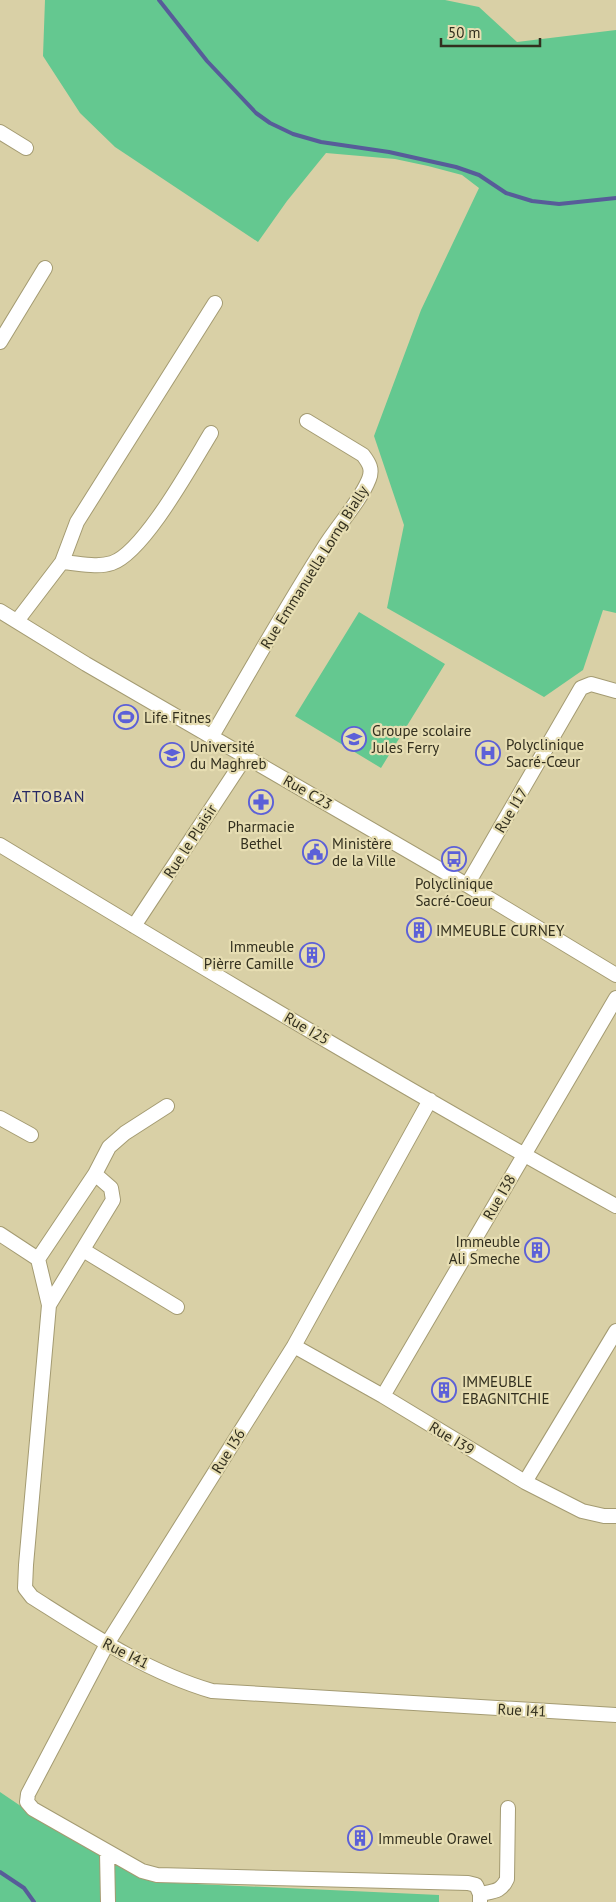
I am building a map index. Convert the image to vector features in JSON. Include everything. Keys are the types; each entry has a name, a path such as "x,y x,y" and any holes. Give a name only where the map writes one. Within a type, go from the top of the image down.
{"street":[{"path":"0,132 26,148"},
{"path":"0,342 45,268"},
{"path":"17,621 62,562 77,522 215,303"},
{"name":"Rue Emmanuella Lorng Bially","path":"212,736 324,547 370,478 370,463 363,455 307,421"},
{"path":"62,562 98,565 111,563 126,556 162,513 211,433"},
{"name":"Rue C23","path":"0,611 86,664 467,885 616,975"},
{"name":"Rue I17","path":"467,885 581,688 591,684 616,691"},
{"name":"Rue le Plaisir","path":"134,926 246,756"},
{"name":"Rue I25","path":"0,844 134,926 430,1100 616,1206"},
{"name":"Rue I38","path":"383,1396 616,998"},
{"name":"Rue I36","path":"106,1852 33,1809 27,1802 28,1794 107,1644 294,1346 430,1100"},
{"path":"0,1234 38,1259 96,1174 109,1147 125,1133 167,1106"},
{"path":"0,1118 31,1135"},
{"path":"49,1305 113,1200 111,1188 96,1174"},
{"path":"83,1250 177,1307"},
{"name":"Rue I41","path":"38,1259 49,1305 24,1588 32,1597 107,1644 185,1683 212,1691 616,1715"},
{"path":"525,1482 616,1330"},
{"name":"Rue I39","path":"294,1346 383,1396 525,1482 582,1511 604,1516 616,1516"},
{"path":"106,1852 142,1871 157,1875 468,1883 476,1885 480,1898 503,1887 508,1879 508,1808"},
{"path":"106,1852 108,1902"}],"green space":[{"path":"45,0 445,0 479,7 517,42 616,30 616,613 603,610 583,670 544,697 387,608 404,525 374,436 421,310 479,188 462,175 428,166 395,159 326,153 287,201 258,242 115,147 80,113 43,56"},
{"path":"359,612 445,664 381,768 295,716"},
{"path":"0,1792 31,1813 153,1882 439,1895 439,1902 0,1902"}],"waterway":[{"path":"159,0 207,61 256,113 270,123 293,134 321,142 389,152 456,167 479,175 506,193 532,201 559,204 616,198"},
{"path":"0,1872 24,1888 34,1902"}],"place":[{"name":"Life Fitnes","path":"126,717"},
{"name":"Groupe scolaire Jules Ferry","path":"354,739"},
{"name":"Polyclinique Sacré-Cœur","path":"488,753"},
{"name":"Université du Maghreb","path":"172,755"},
{"name":"Pharmacie Bethel","path":"261,802"},
{"name":"Ministère de la Ville","path":"315,852"},
{"name":"Polyclinique Sacré-Coeur","path":"454,859"},
{"name":"IMMEUBLE CURNEY","path":"419,930"},
{"name":"Immeuble Pièrre Camille","path":"312,955"},
{"name":"Immeuble Ali Smeche","path":"537,1250"},
{"name":"IMMEUBLE EBAGNITCHIE","path":"444,1390"},
{"name":"Immeuble Orawel","path":"360,1838"}],"district":[{"name":"ATTOBAN","path":"49,796"}]}
